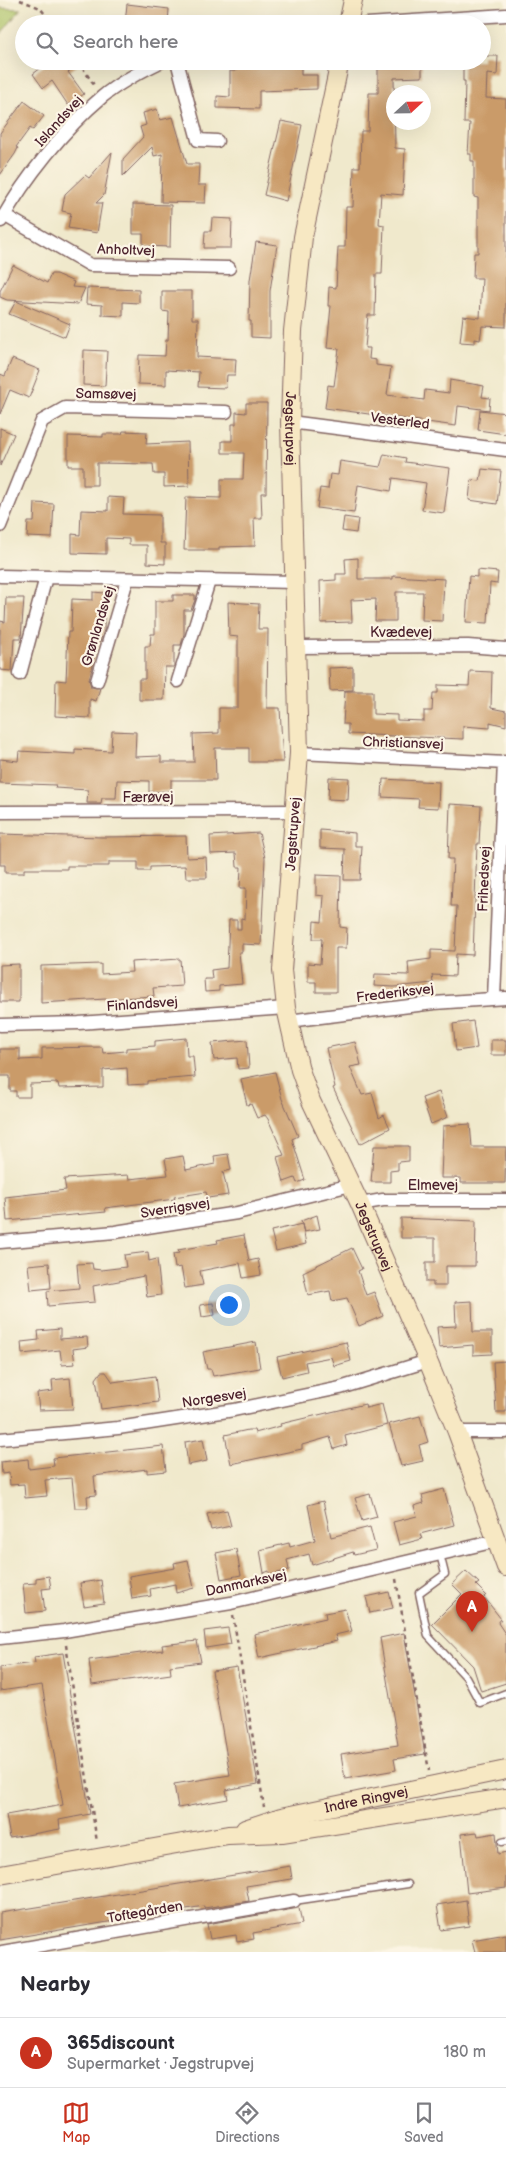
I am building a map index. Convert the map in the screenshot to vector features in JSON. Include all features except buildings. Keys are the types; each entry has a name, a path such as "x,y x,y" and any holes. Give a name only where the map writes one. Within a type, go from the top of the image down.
{"street":[{"path":"350,15 353,0"},
{"path":"491,16 506,15"},
{"name":"Islandsvej","path":"2,219 30,177 67,132 102,97 145,70"},
{"path":"179,70 198,140 217,141"},
{"name":"Jegstrupvej","path":"338,70 303,237 293,331 290,422 299,753 296,812 282,970 287,1014 300,1070 311,1101 360,1204 428,1360 458,1432 506,1567"},
{"name":"Anholtvej","path":"2,219 90,264 229,268"},
{"name":"Samsøvej","path":"0,526 42,421 65,408 226,412"},
{"name":"Vesterled","path":"290,422 506,450"},
{"name":"Grønlandsvej","path":"0,576 295,582"},
{"path":"20,674 46,577"},
{"name":"Grønlandsvej","path":"97,681 128,580"},
{"path":"178,681 209,581"},
{"name":"Kvædevej","path":"297,647 468,646 506,649"},
{"name":"Christiansvej","path":"299,753 505,762"},
{"name":"Frihedsvej","path":"500,998 505,762"},
{"name":"Færøvej","path":"0,812 296,812"},
{"name":"Frederiksvej","path":"287,1014 500,998"},
{"name":"Finlandsvej","path":"0,1025 287,1014"},
{"name":"Sverrigsvej","path":"0,1242 116,1232 237,1213 351,1185"},
{"name":"Elmevej","path":"360,1204 383,1200 506,1200"},
{"name":"Norgesvej","path":"0,1439 118,1428 234,1410 340,1388 428,1360"},
{"path":"458,1432 506,1432"},
{"name":"Danmarksvej","path":"0,1638 64,1631 231,1603 496,1541"},
{"name":"Indre Ringvej","path":"228,1835 266,1822 506,1770"},
{"name":"Indre Ringvej","path":"0,1875 228,1835 282,1833 506,1798"},
{"name":"Toftegården","path":"2,1952 294,1901"}],"lane":[{"path":"440,1554 445,1574 419,1593 428,1636 466,1677 480,1703 506,1693"},
{"path":"294,1901 408,1884"}],"path":[{"path":"20,0 40,8 46,15"},
{"path":"84,70 102,97"},
{"path":"394,1565 432,1786"},
{"path":"231,1603 266,1822"},
{"path":"64,1631 100,1858"}],"green space":[{"path":"0,8 21,9 15,15 0,35"}],"place":[{"name":"365discount","path":"472,1632"}]}
